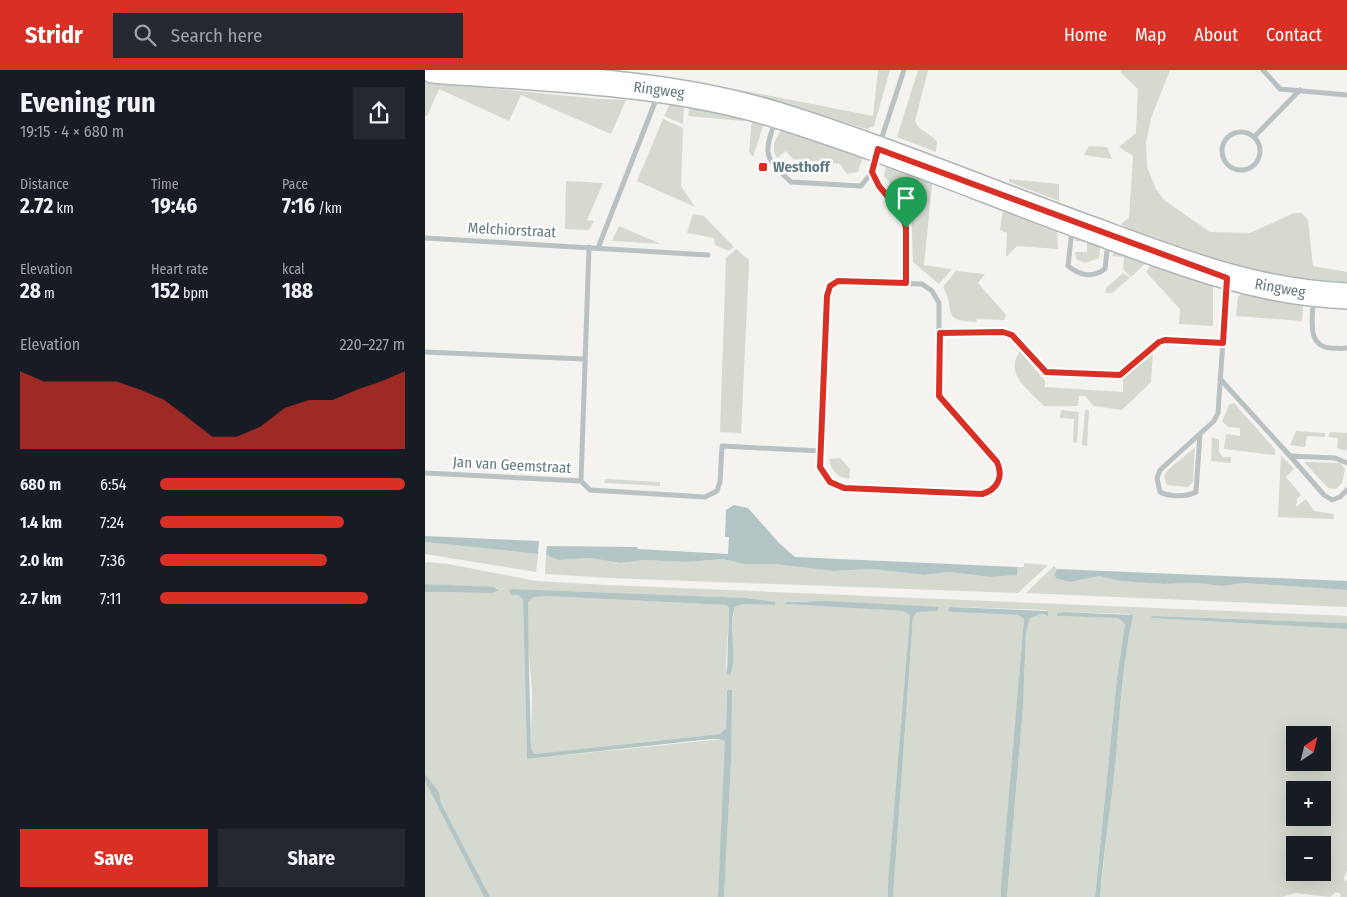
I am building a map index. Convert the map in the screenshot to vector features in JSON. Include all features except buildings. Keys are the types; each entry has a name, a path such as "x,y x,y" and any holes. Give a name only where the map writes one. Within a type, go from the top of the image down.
{"street":[{"name":"Ringweg","path":"433,70 572,78 721,99 777,115 875,160"},
{"path":"777,115 767,152 770,162 791,182 861,186 875,160 904,70"},
{"path":"1263,70 1280,89 1347,94"},
{"path":"598,248 660,89"},
{"path":"1254,137 1300,90"},
{"path":"1241,132 1254,137 1259,149 1257,161 1246,169 1233,168 1228,165 1224,160 1222,147 1229,136 1241,132"},
{"path":"875,160 1073,223 1068,266 1078,274 1096,275 1105,269 1109,236"},
{"path":"875,160 879,186 902,214 906,228 906,283"},
{"name":"Ringweg","path":"1073,223 1227,278 1313,294 1347,296"},
{"name":"Melchiorstraat","path":"425,238 708,255"},
{"path":"581,480 589,247"},
{"path":"1200,434 1196,492 1191,495 1165,495 1160,492 1157,478 1160,470 1200,434 1219,413 1227,278"},
{"path":"838,281 922,284 932,291 939,303 940,333 939,396 997,462 1001,473 997,484 989,492 982,494 844,488 830,482 820,467 820,451 827,296 830,286 838,281"},
{"path":"1313,294 1313,337 1318,345 1325,348 1347,348"},
{"path":"940,333 1003,332 1012,335 1046,372 1120,375 1159,342 1165,340 1223,343"},
{"path":"425,352 584,359"},
{"path":"1222,381 1325,495 1332,500 1340,497 1347,490"},
{"name":"Jan van Geemstraat","path":"425,473 581,480 590,490 705,497 717,491 720,482 722,446 820,451"},
{"path":"1290,456 1335,458 1347,463"}],"shaded area":[{"path":"878,70 890,70 874,126 867,129 730,88 873,116"},
{"path":"918,70 928,70 915,121 919,128 932,136 937,142 936,152 897,137"},
{"path":"1122,70 1170,70 1151,118 1146,143 1147,167 1156,189 1164,200 1210,232 1250,233 1294,213 1302,213 1308,220 1313,266 1347,272 1347,283 1264,278 1137,236 1121,224 1129,218 1133,156 1119,147 1136,133 1138,89 1120,72"},
{"path":"425,82 626,100 611,134 521,95 509,121 439,89 427,116 425,115"},
{"path":"670,104 684,105 683,124 664,116"},
{"path":"690,105 744,117 743,121 688,116"},
{"path":"663,119 683,128 681,186 695,207 637,181"},
{"path":"752,119 764,123 753,157 749,152"},
{"path":"784,127 863,157 858,172 847,174 840,164 793,159 786,151 777,158 774,146"},
{"path":"1089,146 1107,147 1112,159 1084,155"},
{"path":"886,165 932,184 924,265 952,269 939,284 913,262 911,205 884,176"},
{"path":"1009,179 1059,184 1059,201 1009,182"},
{"path":"566,181 603,183 587,220 594,221 589,230 565,229"},
{"path":"1003,210 1057,229 1058,249 1017,246 1006,257 1007,233 1000,230"},
{"path":"693,214 704,216 734,247 729,251 715,245 714,238 687,233"},
{"path":"619,226 661,244 612,241"},
{"path":"1077,236 1101,245 1099,258 1085,263 1076,259 1075,252 1087,252 1087,242 1075,241"},
{"path":"736,249 749,260 741,433 720,432 726,258"},
{"path":"1115,251 1146,263 1131,277 1123,269 1124,257 1112,256"},
{"path":"1151,265 1213,286 1213,326 1179,324 1180,309 1146,272"},
{"path":"956,271 985,274 978,283 1006,315 1004,320 976,319 977,322 953,317 943,287"},
{"path":"1123,273 1130,278 1112,293 1105,293 1106,288"},
{"path":"1241,294 1303,306 1302,321 1236,316 1238,297"},
{"path":"1020,351 1045,381 1045,387 1123,392 1123,379 1153,352 1151,382 1122,410 1094,406 1085,396 1079,396 1078,406 1044,406 1025,387 1016,374 1016,360"},
{"path":"1234,403 1275,449 1275,455 1224,449 1226,434 1240,436 1240,428 1228,427 1222,421 1229,405"},
{"path":"1061,410 1079,412 1077,443 1073,442 1074,419 1060,418"},
{"path":"1085,410 1089,410 1087,446 1082,445"},
{"path":"1296,431 1325,433 1325,437 1307,436 1305,447 1290,445"},
{"path":"1330,432 1347,433 1347,449 1345,451 1337,448 1338,438 1328,437"},
{"path":"1212,437 1219,440 1219,452 1223,457 1231,457 1231,463 1211,461"},
{"path":"1195,447 1193,482 1188,487 1167,485 1164,477 1167,471"},
{"path":"1281,455 1294,469 1286,477 1301,495 1297,499 1296,507 1306,499 1314,511 1334,514 1334,519 1278,517"},
{"path":"840,458 850,469 849,479 835,473 829,459"},
{"path":"1304,462 1340,463 1345,469 1342,483 1336,489 1328,488"},
{"path":"605,479 660,482 660,486 604,483"},
{"path":"734,505 748,508 779,543 795,557 1017,567 1017,575 990,577 950,572 924,575 871,569 833,571 775,564 744,564 723,559 686,562 643,560 621,563 590,558 558,560 546,555 547,546 637,547 638,549 728,554 729,537 725,537 726,510"},
{"path":"425,536 539,541 538,554 425,542"},
{"path":"425,542 538,554 536,572 425,554"},
{"path":"546,555 558,560 590,558 621,563 643,560 686,562 723,559 744,564 775,564 833,571 871,569 924,575 950,572 990,577 1016,575 1017,567 1024,567 1024,563 1048,565 1018,593 545,574"},
{"path":"425,562 449,564 536,581 1347,616 1347,623 1153,616 1150,618 1347,629 1347,871 1344,877 1345,882 1347,880 1347,897 1340,897 1341,894 1336,892 1330,897 1295,893 1282,897 1100,897 1130,614 1059,612 1057,616 1118,618 1125,624 1117,678 1095,897 1007,897 1023,708 1026,633 1030,618 1041,614 1046,616 1047,610 950,607 952,612 1018,615 1024,619 1001,897 893,897 913,618 917,612 939,610 939,608 806,601 787,602 784,604 903,611 910,615 888,897 724,897 731,763 727,690 726,728 720,734 534,754 531,747 532,691 527,635 528,602 534,597 547,596 726,605 729,608 726,667 731,675 731,627 735,607 743,604 775,605 776,602 747,598 513,589 511,595 518,595 523,600 527,759 723,739 726,743 718,897 490,897 441,803 439,792 425,774 425,592 492,593 498,588 425,584"},
{"path":"1054,566 1057,569 1054,575 1057,579 1070,582 1099,576 1126,581 1164,584 1195,583 1223,586 1244,583 1347,590 1347,607 1026,593"},
{"path":"1057,569 1347,581 1347,590 1244,583 1223,586 1195,583 1164,584 1121,581 1099,576 1070,582 1057,579 1054,575"},
{"path":"425,584 494,587 498,590 492,593 425,592"},
{"path":"509,590 747,598 776,602 775,605 743,604 735,607 732,624 733,659 730,676 727,673 729,608 726,605 547,596 534,597 528,602 531,747 534,754 720,734 726,728 727,690 732,690 731,763 724,897 718,897 725,741 711,739 527,759 523,600 518,595 511,595"},
{"path":"827,601 939,607 938,611 917,612 913,618 893,897 888,897 888,884 910,615 903,611 784,604 787,602"},
{"path":"950,607 1048,611 1048,616 1041,614 1030,618 1026,633 1023,708 1007,897 1001,897 1001,887 1024,619 1018,615 952,612 948,611"},
{"path":"1057,613 1133,615 1123,677 1100,897 1095,897 1117,678 1125,624 1118,618 1057,616"},
{"path":"1153,616 1347,623 1347,629 1150,618"},
{"path":"425,774 439,792 441,803 490,897 484,897 425,781"},
{"path":"425,781 484,897 425,897"}],"place":[{"name":"Westhoff","path":"763,167"}],"route":[{"path":"878,149 1073,223 1227,278 1223,343 1165,340 1159,342 1120,375 1046,372 1012,335 1003,332 940,333 939,396 997,462 1001,473 997,484 989,492 982,494 844,488 830,482 820,467 827,296 830,286 838,281 906,283 906,228 902,214 879,186 872,172 878,149"}]}
